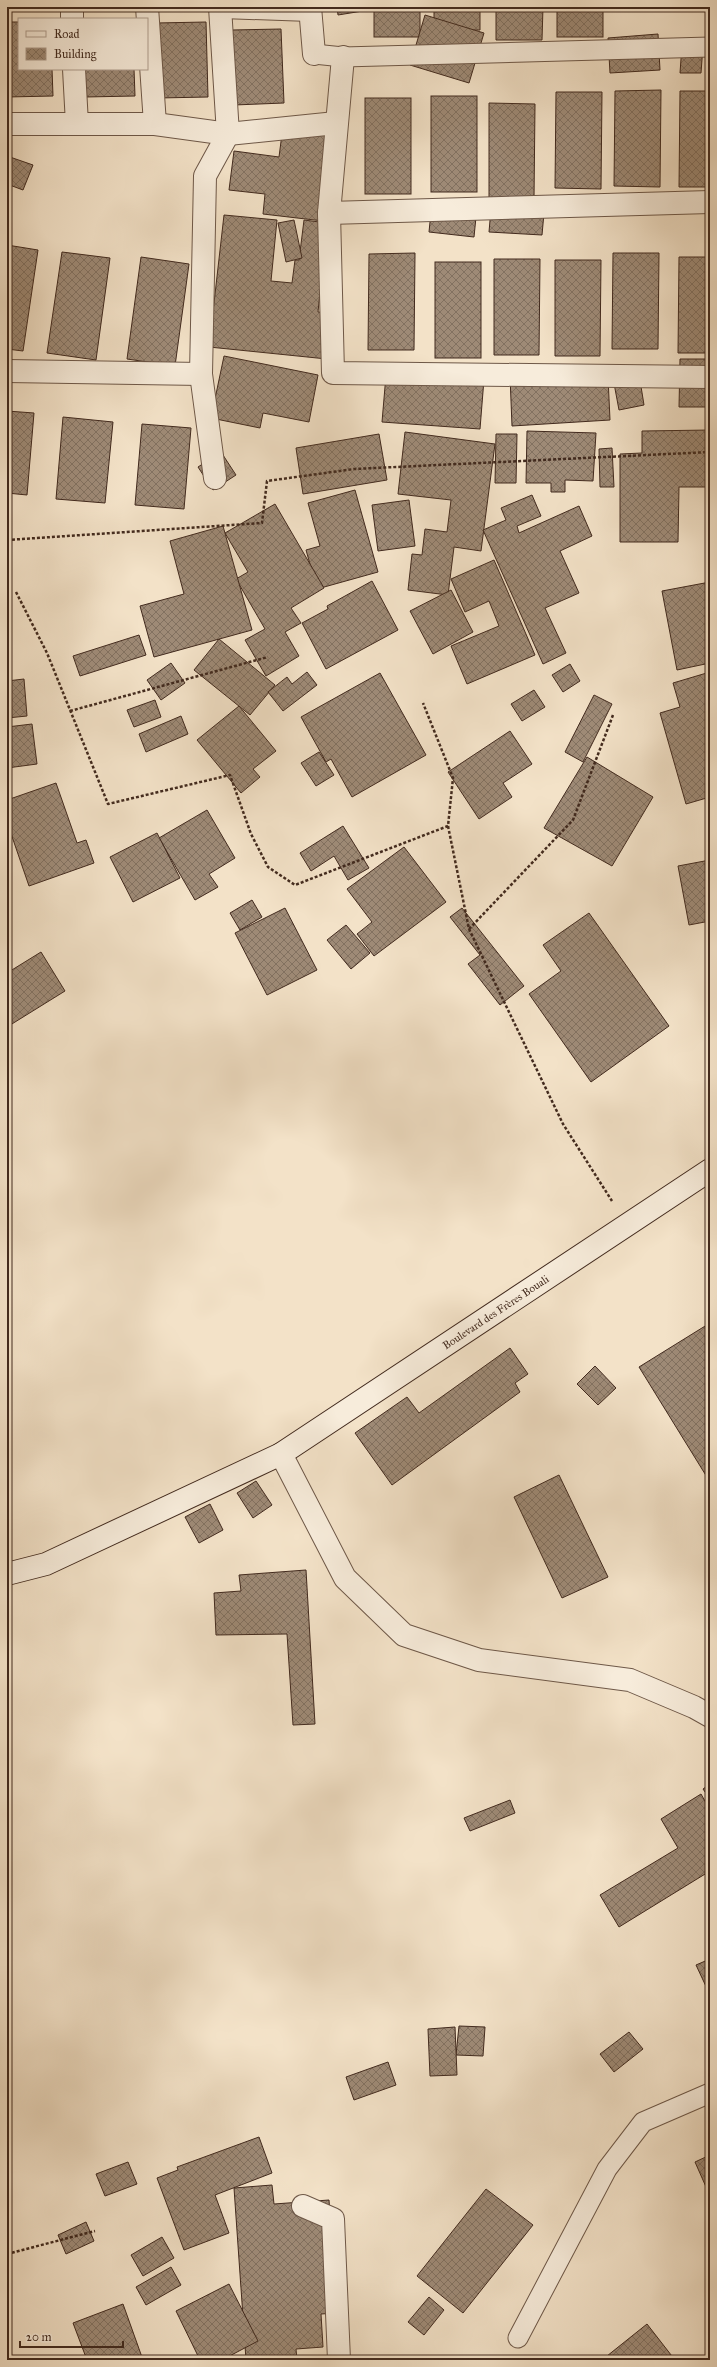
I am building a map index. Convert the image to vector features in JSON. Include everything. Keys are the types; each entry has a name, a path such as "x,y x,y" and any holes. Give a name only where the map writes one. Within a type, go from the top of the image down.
{"street":[{"path":"72,7 72,18"},
{"path":"147,7 148,18"},
{"path":"215,478 201,374 205,176 228,134 221,7 310,9 314,54"},
{"path":"148,22 155,124"},
{"path":"343,57 329,213 333,373 710,377"},
{"path":"74,70 77,124"},
{"path":"7,124 155,124 228,134 336,123"},
{"path":"329,213 710,202"},
{"path":"7,371 201,374"},
{"name":"Boulevard des Frères Bouali","path":"7,1574 46,1564 281,1454 710,1170"},
{"path":"281,1454 345,1578 404,1635 479,1660 630,1680 694,1707 710,1716"},
{"path":"303,2206 333,2219 339,2360"}],"lane":[{"path":"314,54 343,57 710,47"},
{"path":"518,2338 607,2169 643,2122 710,2093"}],"path":[{"path":"7,540 262,524 267,482 354,469 710,452"},
{"path":"16,592 47,653 108,804 230,775 251,834 268,867 295,885 448,826"},
{"path":"70,711 268,657"},
{"path":"423,703 453,778 448,826 469,928 563,1124 627,1225"},
{"path":"469,928 573,820 613,715"},
{"path":"7,2254 95,2231"}],"building":[{"path":"337,7 381,7 381,8 338,15"},
{"path":"374,7 420,7 420,37 374,37"},
{"path":"434,7 480,7 480,30 434,31"},
{"path":"496,7 543,7 542,40 496,40"},
{"path":"557,7 603,7 603,37 557,37"},
{"path":"620,7 669,7 669,8 620,9"},
{"path":"688,7 710,7 710,9 689,11"},
{"path":"425,15 484,33 469,83 410,65"},
{"path":"7,22 18,22 18,70 52,70 53,96 7,97"},
{"path":"206,22 208,97 158,98 156,23"},
{"path":"281,29 284,103 234,105 232,30"},
{"path":"658,34 660,70 610,73 608,38"},
{"path":"682,45 703,46 701,73 680,73"},
{"path":"84,70 134,70 135,96 85,97"},
{"path":"661,90 660,187 614,186 615,91"},
{"path":"680,91 710,91 710,187 679,187"},
{"path":"556,92 602,92 601,189 555,188"},
{"path":"431,96 477,96 477,192 431,192"},
{"path":"365,98 411,98 411,194 365,194"},
{"path":"489,103 535,104 534,199 489,199"},
{"path":"283,126 334,133 323,221 263,214 265,194 229,190 234,151 279,157"},
{"path":"7,156 33,165 23,190 7,184"},
{"path":"491,209 544,213 542,235 489,232"},
{"path":"431,212 476,217 474,237 429,232"},
{"path":"224,215 277,220 271,281 292,283 295,260 299,260 304,220 327,223 318,312 331,313 327,359 209,347"},
{"path":"294,220 302,258 286,262 278,223"},
{"path":"7,245 38,250 23,351 7,349"},
{"path":"62,252 110,258 96,360 47,353"},
{"path":"415,253 414,350 368,350 369,254"},
{"path":"613,253 659,253 658,349 612,349"},
{"path":"141,257 189,264 175,366 127,359"},
{"path":"679,257 710,257 710,353 678,353"},
{"path":"494,259 540,259 539,355 494,355"},
{"path":"555,260 601,260 600,356 555,356"},
{"path":"435,262 481,262 481,358 435,358"},
{"path":"224,356 318,375 309,422 263,413 260,428 211,418"},
{"path":"680,359 710,359 710,407 679,407"},
{"path":"639,374 644,405 619,410 613,378"},
{"path":"386,375 484,379 480,429 382,422"},
{"path":"510,376 608,377 610,420 512,426"},
{"path":"7,411 34,413 27,495 7,493"},
{"path":"63,417 113,422 105,503 56,499"},
{"path":"142,424 191,428 184,509 135,505"},
{"path":"710,430 710,487 679,487 678,542 620,542 620,454 642,453 642,431"},
{"path":"527,431 596,433 593,481 565,480 565,492 551,492 551,483 526,483"},
{"path":"405,432 495,444 481,551 454,547 448,595 408,590 412,554 422,555 425,529 447,532 451,500 398,494"},
{"path":"379,434 387,480 303,494 296,448"},
{"path":"496,434 517,434 516,483 495,483"},
{"path":"612,448 614,487 600,487 599,449"},
{"path":"221,452 236,475 213,490 198,467"},
{"path":"355,490 378,572 317,589 306,550 320,546 308,503"},
{"path":"532,495 541,516 517,526 519,533 579,506 592,536 560,551 579,593 545,608 566,653 543,664 483,530 506,520 501,508"},
{"path":"409,500 415,546 378,551 372,505"},
{"path":"275,504 324,588 291,608 301,623 285,632 299,656 266,676 245,640 265,629 236,579 248,572 225,533"},
{"path":"223,526 252,630 154,657 140,606 184,594 170,541"},
{"path":"494,560 535,655 467,684 451,646 499,626 489,601 465,612 451,579"},
{"path":"372,581 398,630 326,669 302,623 328,609 327,606"},
{"path":"710,582 710,663 677,670 662,591"},
{"path":"451,590 473,632 433,654 410,611"},
{"path":"7,633 10,665 7,665"},
{"path":"139,635 146,655 80,676 73,656"},
{"path":"219,639 275,685 250,715 194,670"},
{"path":"171,663 185,683 161,700 147,680"},
{"path":"570,664 580,681 563,692 552,675"},
{"path":"307,672 317,685 283,711 268,692 287,677 292,684"},
{"path":"710,672 710,768 705,769 710,787 710,797 686,804 660,713 680,707 673,683"},
{"path":"380,673 426,755 352,797 331,759 326,762 301,717"},
{"path":"24,679 27,716 7,718 7,681"},
{"path":"534,690 545,707 522,721 511,704"},
{"path":"594,695 612,704 583,762 565,752"},
{"path":"155,700 161,717 134,727 127,710"},
{"path":"239,706 276,751 253,769 260,777 241,793 197,740"},
{"path":"181,716 188,734 146,752 139,734"},
{"path":"32,724 37,764 7,768 7,727"},
{"path":"510,731 532,764 503,783 512,797 479,819 448,772"},
{"path":"319,752 334,775 316,786 301,763"},
{"path":"587,757 653,797 612,866 544,828"},
{"path":"56,783 77,843 86,840 94,863 29,886 7,822 7,800"},
{"path":"207,810 235,858 209,874 218,887 195,900 159,838"},
{"path":"343,826 369,868 348,880 334,856 311,871 300,853"},
{"path":"157,833 180,878 133,902 110,857"},
{"path":"404,847 446,902 374,956 357,934 372,922 347,889"},
{"path":"710,860 710,921 689,925 678,866"},
{"path":"252,900 262,917 240,930 230,913"},
{"path":"285,908 317,970 267,995 235,933"},
{"path":"462,908 524,986 500,1005 468,964 480,955 450,917"},
{"path":"589,913 669,1026 591,1082 529,994 561,971 543,945"},
{"path":"346,925 370,953 351,969 327,940"},
{"path":"41,952 65,991 7,1027 7,973"},
{"path":"710,1323 710,1482 639,1367"},
{"path":"510,1348 528,1374 515,1383 520,1392 392,1485 355,1433 407,1397 419,1413"},
{"path":"595,1366 616,1388 598,1405 577,1384"},
{"path":"559,1475 608,1577 562,1598 514,1497"},
{"path":"256,1481 272,1505 253,1518 237,1493"},
{"path":"210,1504 223,1530 199,1543 185,1517"},
{"path":"306,1570 315,1724 293,1725 287,1634 216,1635 214,1593 241,1591 239,1575"},
{"path":"710,1784 710,1799 703,1789"},
{"path":"701,1794 710,1810 710,1871 619,1927 600,1895 678,1848 661,1819"},
{"path":"510,1800 515,1813 470,1831 464,1818"},
{"path":"710,1959 710,1995 696,1965"},
{"path":"459,2026 485,2027 483,2056 456,2055"},
{"path":"455,2027 457,2075 430,2076 428,2029"},
{"path":"629,2032 643,2049 614,2072 600,2054"},
{"path":"388,2062 396,2085 354,2100 346,2077"},
{"path":"259,2137 272,2173 215,2195 229,2233 184,2250 157,2178 178,2170 177,2167"},
{"path":"710,2155 710,2196 695,2162"},
{"path":"128,2162 137,2184 105,2196 96,2174"},
{"path":"272,2185 274,2204 329,2200 337,2313 321,2314 323,2347 296,2349 297,2360 246,2360 234,2188"},
{"path":"486,2189 533,2225 463,2313 417,2276"},
{"path":"86,2222 94,2241 66,2254 58,2235"},
{"path":"162,2237 174,2258 143,2276 131,2255"},
{"path":"171,2267 181,2285 146,2305 136,2287"},
{"path":"229,2284 258,2341 222,2360 200,2360 176,2311"},
{"path":"429,2297 444,2310 424,2335 408,2322"},
{"path":"123,2304 143,2360 87,2360 73,2323"},
{"path":"647,2324 675,2360 602,2360"}]}
